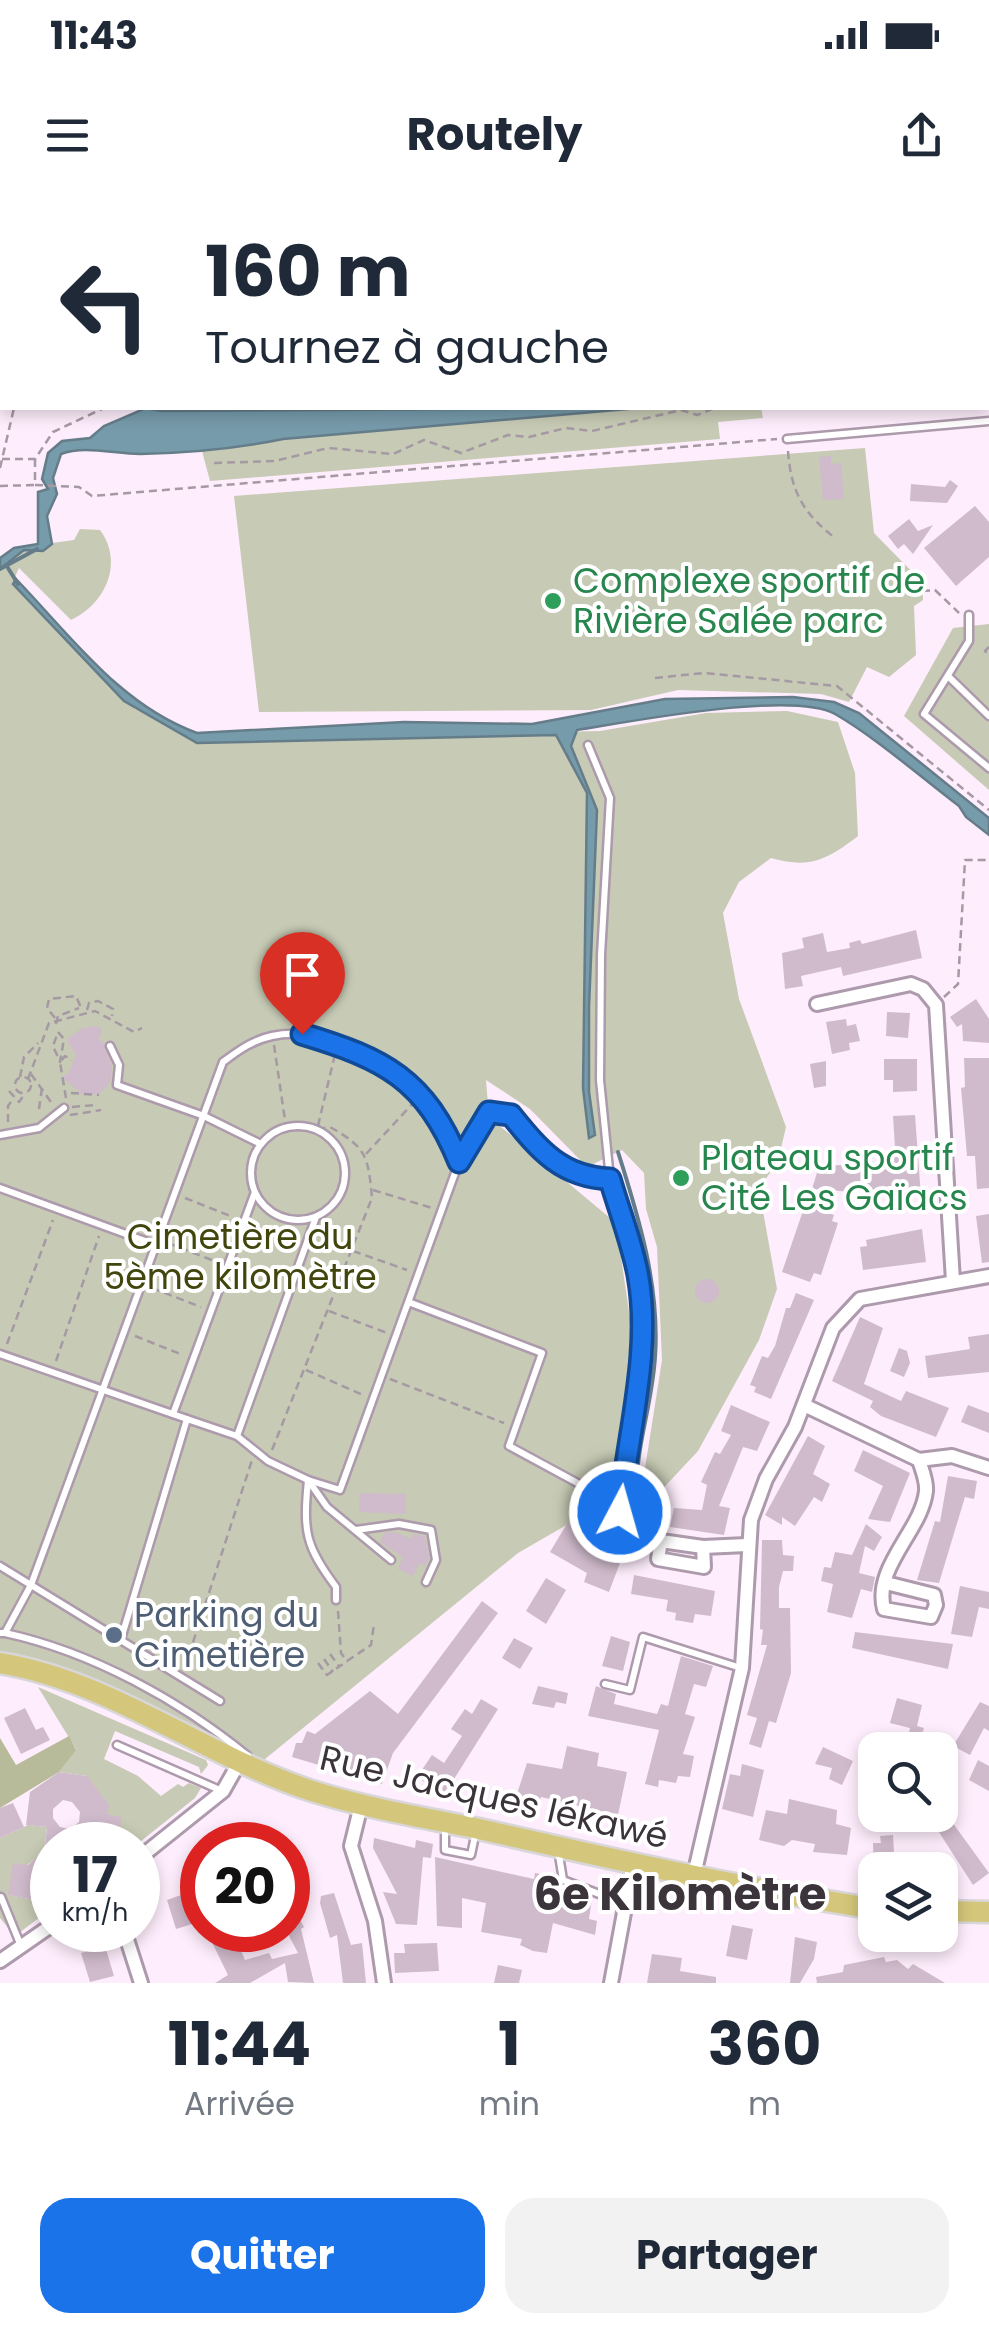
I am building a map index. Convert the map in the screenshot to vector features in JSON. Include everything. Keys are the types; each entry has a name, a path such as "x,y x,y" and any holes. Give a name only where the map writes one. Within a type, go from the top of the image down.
{"main road":[{"name":"Rue Jacques Iékawé","path":"0,1663 35,1668 90,1689 240,1761 360,1805 633,1864 858,1906"},
{"path":"958,1911 989,1912"}],"street":[{"path":"817,1004 911,984 924,989 936,1004 954,1281"},
{"path":"694,1875 742,1668 746,1545 766,1479 804,1405 833,1328 860,1300 894,1290 989,1276"},
{"path":"804,1405 919,1460 952,1456 989,1468"},
{"path":"886,1583 926,1494 919,1460"},
{"path":"703,1547 746,1545"},
{"path":"160,1841 223,1791 240,1761"},
{"path":"360,1805 351,1846 375,1921 384,1983"},
{"path":"612,1983 633,1864"},
{"path":"0,1961 30,1940"},
{"path":"131,1952 141,1983"},
{"path":"615,1958 624,1983"}],"lane":[{"path":"788,438 989,421"},
{"path":"968,615 969,641 924,714 989,768"},
{"path":"950,676 989,716"},
{"path":"588,745 610,798 600,1044 610,1179 638,1275 642,1326 639,1382 620,1512"},
{"path":"268,1772 175,1706 110,1670 55,1644 3,1633 31,1585 223,1062 249,1043 273,1035 302,1034 365,1054 404,1078 441,1119 459,1162"},
{"path":"110,1046 120,1065 117,1085 204,1116 260,1144"},
{"path":"2,1355 236,1436 268,1460 308,1480 340,1490 376,1400 459,1162 489,1112 511,1115 545,1157 580,1178 610,1179"},
{"path":"0,1135 39,1128 64,1113"},
{"path":"286,1127 317,1130 339,1151 344,1181 330,1208 316,1216 288,1219 263,1204 255,1192 251,1167 260,1144 286,1127"},
{"path":"0,1188 157,1242"},
{"path":"174,1414 255,1192"},
{"path":"236,1436 316,1216"},
{"path":"411,1303 542,1354 509,1446 583,1486"},
{"path":"122,1639 187,1419"},
{"path":"308,1480 327,1508 391,1560"},
{"path":"308,1480 304,1530 314,1558 336,1587 336,1600"},
{"path":"354,1530 398,1524 431,1530 436,1560 426,1582"},
{"path":"0,1566 220,1701"},
{"path":"605,1684 630,1690 644,1637 742,1668"},
{"path":"116,1745 223,1791"},
{"path":"558,1848 563,1880 625,1904"},
{"path":"1,1897 21,1946"}],"path":[{"path":"0,468 14,410"},
{"path":"35,485 34,458 53,432 100,410"},
{"path":"214,463 275,461 328,448 392,454 424,440 461,453 508,436 529,437 566,428 592,431 681,410 696,415 710,410"},
{"path":"0,486 79,487 92,496 788,438 791,484 809,518 835,538"},
{"path":"2,458 34,458"},
{"path":"922,591 934,590 957,612 968,615"},
{"path":"989,647 985,650 989,655"},
{"path":"655,678 704,673 837,686 989,810"},
{"path":"936,1004 958,984 965,860 989,860"},
{"path":"56,1021 47,1008 50,999 76,996 80,1010"},
{"path":"87,1011 89,1003 108,1004 113,1009 111,1017"},
{"path":"9,1091 23,1102 24,1093 32,1086 29,1076 44,1028 56,1021 80,1010 111,1017 134,1032 142,1028"},
{"path":"44,1028 54,1036 70,1093 64,1113"},
{"path":"54,1036 62,1034 60,1062"},
{"path":"273,1035 286,1127"},
{"path":"24,1093 16,1088 29,1047 39,1042"},
{"path":"268,1460 372,1198 365,1155 357,1142 330,1127 317,1130 337,1044"},
{"path":"60,1062 65,1056 72,1060"},
{"path":"20,1077 29,1076 43,1086 50,1102"},
{"path":"39,1109 43,1086"},
{"path":"70,1093 99,1095"},
{"path":"365,1155 420,1095"},
{"path":"11,1133 6,1115 14,1098"},
{"path":"64,1113 95,1105"},
{"path":"64,1113 101,1110"},
{"path":"372,1190 442,1211"},
{"path":"176,1194 244,1222"},
{"path":"2,1355 57,1209"},
{"path":"52,1373 102,1225"},
{"path":"157,1242 228,1266"},
{"path":"352,1250 421,1274"},
{"path":"142,1284 211,1312"},
{"path":"328,1311 398,1337"},
{"path":"124,1332 194,1359"},
{"path":"304,1370 376,1400"},
{"path":"384,1377 516,1428"},
{"path":"182,1678 255,1450"},
{"path":"336,1600 342,1653 347,1660"},
{"path":"318,1663 327,1675 334,1673 371,1645 374,1624"},
{"path":"330,1654 340,1667"},
{"path":"324,1659 334,1673"}],"green space":[{"path":"361,410 761,410 763,418 718,422 720,439 210,481 202,451 282,439"},
{"name":"Complexe sportif de Rivière Salée parc","path":"865,448 874,533 922,582 923,600 914,606 916,655 889,677 867,667 849,702 821,694 678,690 591,710 259,712 234,496"},
{"name":"Cimetière du 5ème kilomètre","path":"80,529 100,530 111,555 108,581 94,604 83,613 71,620 19,568 14,579 135,709 200,740 600,731 706,713 787,711 838,722 855,773 858,836 817,860 796,863 771,858 739,882 723,913 739,999 786,1127 778,1161 759,1189 777,1289 759,1340 698,1451 655,1497 641,1494 662,1360 657,1247 646,1209 644,1173 622,1150 587,1167 530,1109 486,1080 489,1117 616,1223 632,1332 619,1452 596,1508 518,1553 265,1759 269,1772 0,1663 0,566 23,547 74,540"},
{"path":"989,624 989,790 904,716 953,628"},
{"path":"38,1687 206,1760 208,1765 201,1774 199,1767 115,1731 104,1759 138,1776 161,1796 178,1784 201,1788 195,1798 160,1826 160,1822 106,1822 107,1814 87,1776 59,1772 76,1749"},
{"path":"69,1736 76,1750 59,1772 0,1808 0,1738 16,1765"},
{"path":"30,1825 30,1863 9,1895 30,1899 30,1925 15,1936 0,1918 0,1838"}],"water":[{"path":"141,410 616,410 283,439 194,451 70,451 61,454 53,478 57,494 47,516 52,544 43,551 24,550 0,569 0,558 14,548 38,544 38,492 48,489 42,479 48,453 62,441 90,438 104,426"},
{"path":"16,579 120,687 169,721 197,733 404,722 532,724 665,699 793,697 834,702 859,713 989,818 989,835 966,817 959,806 866,734 835,714 814,707 748,706 577,730 571,746 597,810 589,1007 589,1092 595,1135 589,1138 583,1088 587,793 556,735 197,743 124,701 13,584"}],"building":[{"path":"831,456 831,464 841,463 844,499 823,500 819,457"},
{"path":"950,480 958,486 947,503 910,501 911,484 945,487"},
{"path":"975,506 989,522 989,557 956,586 924,548"},
{"path":"909,519 918,531 933,525 913,554 904,544 898,549 888,536"},
{"path":"916,930 922,958 843,976 841,967 801,976 803,986 785,989 782,953 804,948 802,938 823,933 827,952 850,948 849,943 860,940 862,944"},
{"path":"976,999 989,1019 989,1043 963,1041 962,1024 957,1027 950,1017"},
{"path":"887,1012 910,1013 908,1038 886,1036"},
{"path":"846,1019 847,1026 856,1024 860,1041 849,1043 850,1050 832,1054 826,1022"},
{"path":"82,1028 102,1029 99,1040 104,1042 112,1066 110,1083 99,1094 83,1095 62,1077 69,1073 76,1055 67,1040"},
{"path":"964,1058 989,1058 989,1188 977,1189 975,1156 967,1156 961,1088 965,1087"},
{"path":"884,1059 917,1059 917,1091 893,1092 893,1080 884,1080"},
{"path":"826,1061 826,1086 814,1088 810,1064"},
{"path":"915,1115 921,1197 854,1187 853,1192 812,1189 819,1166 890,1163 889,1148 895,1147 893,1116"},
{"path":"805,1205 834,1215 832,1221 838,1223 821,1275 814,1273 810,1282 782,1272"},
{"path":"989,1214 989,1262 982,1263 976,1216"},
{"path":"922,1229 926,1262 863,1270 860,1247 867,1246 866,1240"},
{"path":"707,1279 716,1282 716,1300 707,1303 698,1300 695,1291 698,1282"},
{"path":"796,1293 814,1300 771,1399 754,1392 756,1387 750,1385 762,1356 768,1358 775,1346 786,1308 790,1308"},
{"path":"860,1317 883,1328 864,1384 901,1401 906,1391 949,1408 936,1437 881,1416 870,1407 873,1401 832,1381"},
{"path":"989,1334 989,1372 928,1378 925,1356 970,1349 968,1337"},
{"path":"899,1348 907,1351 910,1363 904,1377 890,1371"},
{"path":"731,1405 770,1422 757,1451 743,1447 719,1506 730,1508 724,1535 670,1527 674,1508 702,1510 707,1485 701,1482 715,1452 720,1454 731,1435 721,1431"},
{"path":"968,1405 989,1413 989,1433 961,1422"},
{"path":"808,1436 825,1446 813,1474 830,1484 822,1502 814,1497 795,1526 782,1517 782,1525 765,1515"},
{"path":"863,1450 910,1473 890,1522 868,1519 883,1486 854,1471"},
{"path":"948,1476 977,1481 974,1499 965,1497 939,1583 917,1580 935,1521 940,1522"},
{"path":"360,1493 406,1494 405,1514 359,1512"},
{"path":"568,1522 597,1538 593,1544 623,1555 609,1592 584,1582 587,1573 550,1552"},
{"path":"866,1524 882,1537 874,1551 865,1546 859,1573 875,1577 872,1592 861,1589 852,1618 827,1612 833,1584 821,1581 824,1567 831,1568 835,1552 852,1555"},
{"path":"395,1532 411,1539 413,1534 425,1536 429,1557 425,1566 419,1563 413,1576 398,1569 403,1557 380,1542 384,1533"},
{"path":"762,1540 782,1540 783,1555 794,1556 793,1571 783,1571 779,1587 779,1608 790,1608 791,1673 776,1723 769,1721 761,1748 749,1744 757,1718 747,1715 767,1645 761,1645 760,1629"},
{"path":"634,1575 715,1591 711,1616 695,1614 693,1623 675,1620 676,1613 666,1611 668,1600 631,1594"},
{"path":"546,1578 566,1590 546,1624 526,1611"},
{"path":"960,1586 989,1592 989,1609 979,1607 972,1637 951,1634"},
{"path":"482,1601 498,1613 393,1753 382,1784 292,1757 296,1743 302,1743 307,1731 315,1734 370,1691 398,1714"},
{"path":"855,1632 953,1644 948,1669 852,1648"},
{"path":"611,1636 630,1642 623,1671 602,1666"},
{"path":"514,1638 533,1648 520,1669 502,1658"},
{"path":"681,1656 713,1666 706,1687 694,1684 685,1714 695,1717 683,1754 694,1756 690,1777 678,1776 676,1783 659,1780 658,1787 645,1784 659,1730 588,1716 596,1686 616,1694 614,1704 657,1714 661,1704 668,1706"},
{"path":"538,1686 568,1693 566,1704 556,1702 554,1708 532,1704"},
{"path":"897,1698 922,1705 917,1726 924,1728 923,1732 909,1732 910,1728 890,1723"},
{"path":"481,1699 498,1709 444,1795 417,1777 432,1755 444,1763 462,1736 451,1729 465,1709 472,1714"},
{"path":"980,1702 989,1706 989,1731 984,1728 970,1755 958,1749 958,1738"},
{"path":"25,1708 36,1730 43,1727 50,1740 21,1754 4,1718"},
{"path":"567,1746 599,1753 597,1766 627,1772 618,1815 541,1797 540,1801 516,1797 527,1763 562,1769"},
{"path":"823,1747 853,1761 842,1785 829,1779 832,1768 815,1764"},
{"path":"978,1760 989,1766 989,1791 969,1780"},
{"path":"742,1764 764,1770 753,1817 722,1809 730,1774 740,1776"},
{"path":"59,1772 87,1776 109,1805 107,1814 121,1817 121,1822 79,1822 80,1812 72,1802 63,1800 53,1809 56,1822 26,1825 30,1792"},
{"path":"789,1799 837,1810 836,1824 851,1828 847,1855 813,1852 815,1844 792,1840 784,1846 759,1840 766,1810 787,1814"},
{"path":"13,1803 24,1827 0,1838 0,1808"},
{"path":"958,1830 989,1873 973,1885 958,1862 958,1852 952,1852 939,1832"},
{"path":"893,1835 894,1852 873,1852 873,1843 881,1843 880,1836"},
{"path":"374,1838 415,1848 416,1840 433,1844 431,1858 423,1857 417,1925 396,1924 383,1892 397,1894 373,1848"},
{"path":"435,1857 534,1879 535,1873 546,1875 544,1887 592,1899 589,1919 597,1921 595,1935 553,1923 547,1953 533,1951 520,1945 522,1939 481,1932 486,1903 462,1898 462,1928 437,1926"},
{"path":"13,1863 28,1865 30,1899 8,1895"},
{"path":"334,1893 351,1945 362,1943 366,1983 343,1983 337,1935 330,1938 320,1903 321,1896"},
{"path":"180,1895 180,1928 176,1929 167,1900"},
{"path":"732,1925 753,1929 747,1960 726,1956"},
{"path":"795,1937 817,1942 814,1959 800,1983 790,1983"},
{"path":"437,1943 439,1971 395,1973 394,1953 405,1953 404,1944"},
{"path":"107,1952 114,1976 90,1982 81,1953"},
{"path":"217,1952 242,1952 245,1960 269,1953 272,1959 307,1952 314,1983 288,1982 285,1963 250,1983 215,1983 228,1975"},
{"path":"652,1954 682,1958 680,1971 716,1977 716,1983 647,1983"},
{"path":"884,1957 886,1962 897,1960 908,1969 913,1964 945,1983 817,1983 816,1977 843,1972 844,1965"},
{"path":"498,1965 522,1970 519,1983 494,1983"}],"waterway":[{"path":"0,569 37,549"},
{"path":"8,568 18,584"},
{"path":"618,1152 646,1253 656,1331 653,1378 637,1473 638,1518"}],"place":[{"name":"Complexe sportif de Rivière Salée parc","path":"553,601"},
{"name":"Plateau sportif Cité Les Gaïacs","path":"681,1178"},
{"name":"Parking du Cimetière","path":"114,1635"}],"district":[{"name":"6e Kilomètre","path":"680,1894"}],"route":[{"path":"302,1034 365,1054 404,1078 441,1119 459,1162 489,1112 511,1115 545,1157 580,1178 610,1179 638,1275 642,1326 639,1382 626,1448 620,1512"}]}
